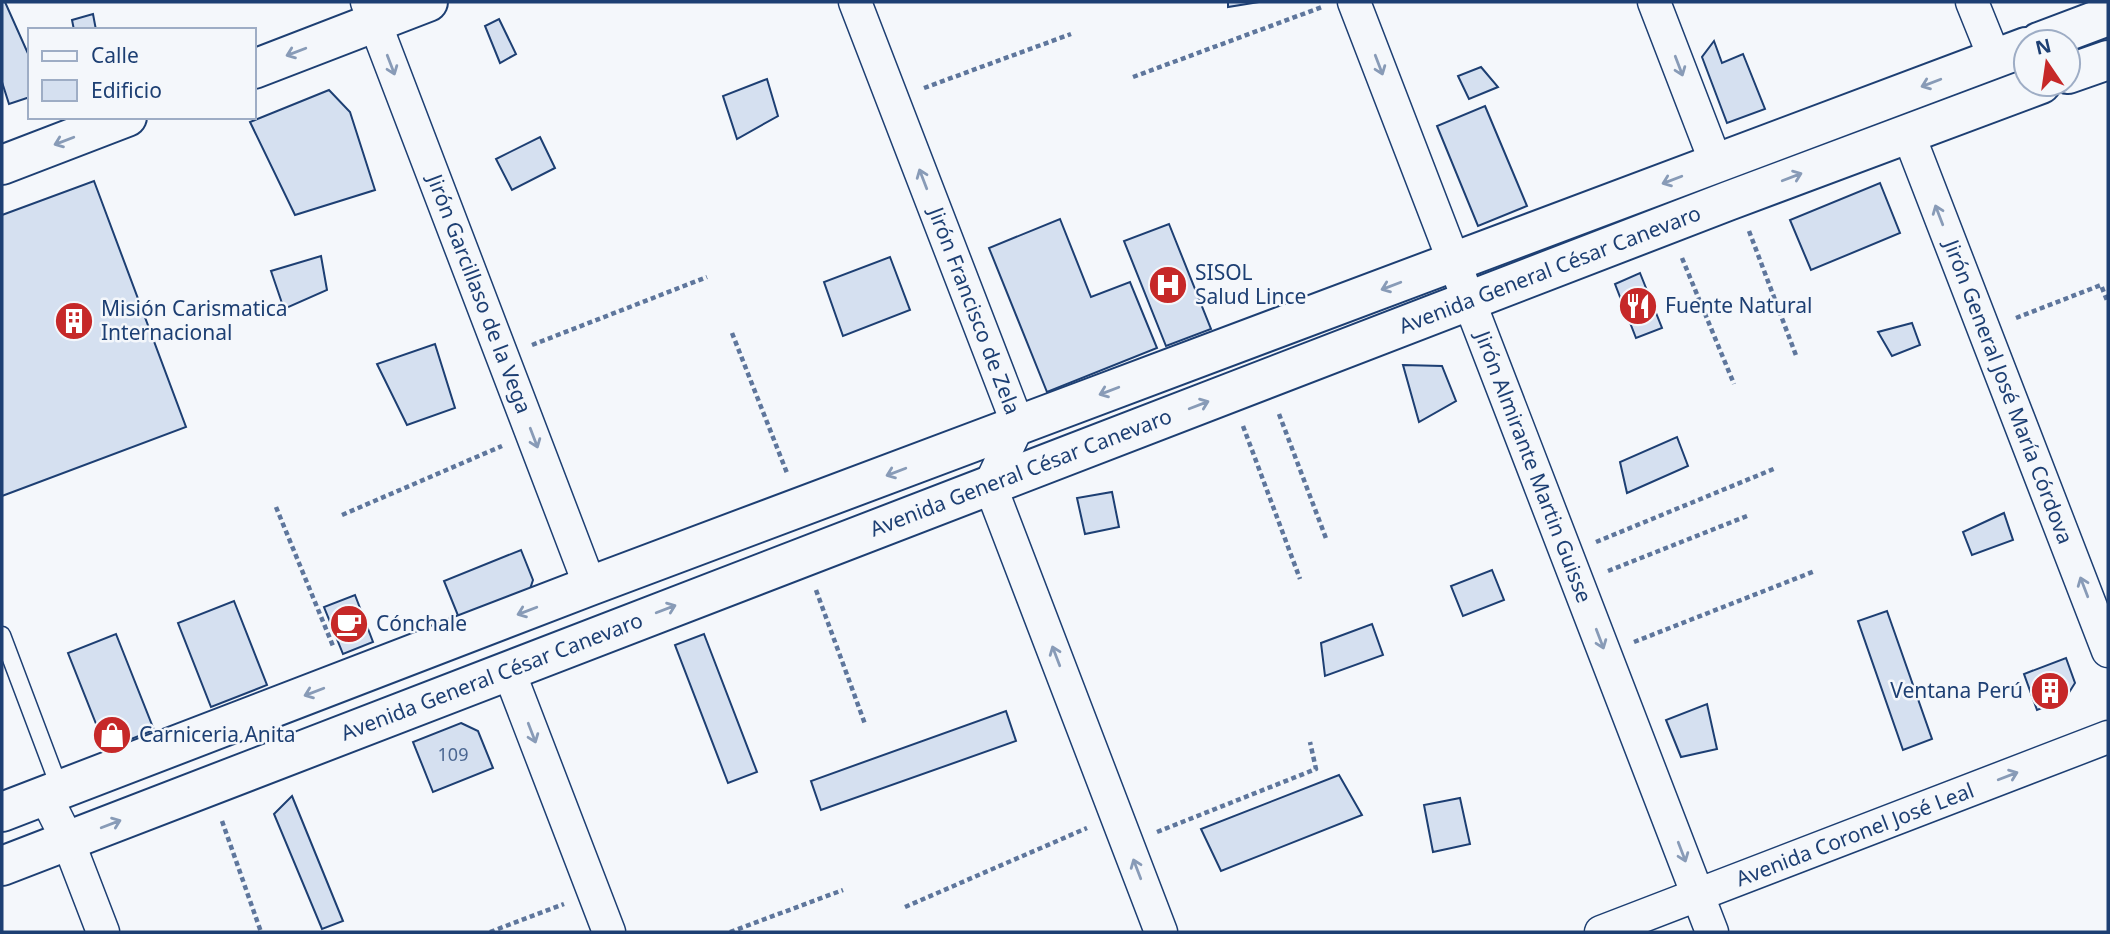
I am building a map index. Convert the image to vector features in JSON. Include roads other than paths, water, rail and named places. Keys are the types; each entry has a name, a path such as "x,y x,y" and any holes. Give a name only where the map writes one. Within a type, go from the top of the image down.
{"main road":[{"path":"256,68 371,12 428,2"},
{"path":"2076,28 2108,16"},
{"name":"Avenida General César Canevaro","path":"2,812 590,586 2010,53"},
{"path":"2082,69 2108,60"},
{"name":"Avenida General César Canevaro","path":"2,866 1737,198 2012,95"},
{"path":"2,166 122,119"}],"street":[{"name":"Jirón Francisco de Zela","path":"855,2 1018,425 990,485"},
{"path":"1654,2 1716,163"},
{"path":"1972,2 2010,53"},
{"name":"Jirón Almirante Martin Guisse","path":"1340,4 1470,301 1712,932"},
{"name":"Jirón Garcillaso de la Vega","path":"371,12 590,586"},
{"name":"Jirón General José María Córdova","path":"1908,133 2108,651"},
{"path":"990,485 1161,932"},
{"path":"508,670 609,932"},
{"name":"Avenida Coronel José Leal","path":"1601,932 2108,737"},
{"path":"53,792 68,841 103,932"}],"lane":[{"path":"2,635 53,792"}],"place":[{"name":"SISOL Salud Lince","path":"1168,285"},
{"name":"Fuente Natural","path":"1638,306"},
{"name":"Misión Carismatica Internacional","path":"74,321"},
{"name":"Cónchale","path":"349,624"},
{"name":"Ventana Perú","path":"2050,691"},
{"name":"Carniceria Anita","path":"112,735"}]}
